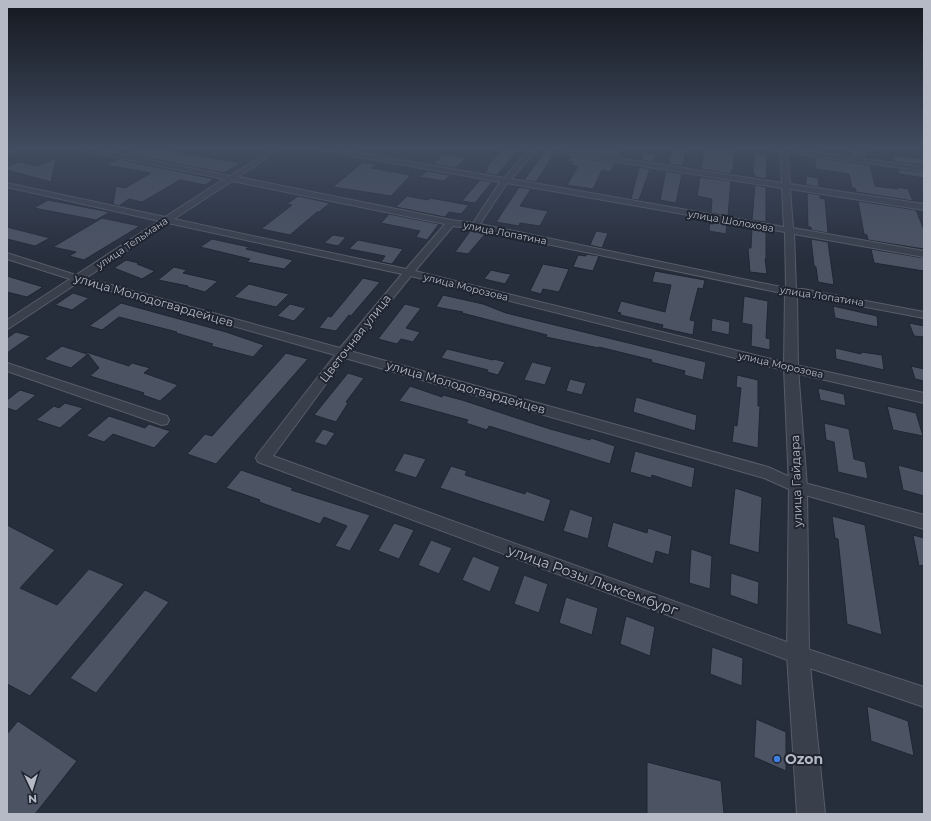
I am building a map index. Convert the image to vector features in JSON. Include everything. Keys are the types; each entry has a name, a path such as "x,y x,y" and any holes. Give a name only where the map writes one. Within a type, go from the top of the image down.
{"street":[{"name":"улица Морозова","path":"13,187 407,272 791,368 924,398"},
{"name":"улица Тельмана","path":"7,326 216,187"},
{"name":"улица Лопатина","path":"281,187 451,223 476,226 791,292 803,292 924,315"},
{"path":"476,226 501,187"},
{"name":"улица Шолохова","path":"541,187 924,254"},
{"name":"улица Гайдара","path":"786,187 791,292 791,368 798,487 798,655 811,814"},
{"path":"801,187 924,206"},
{"name":"Цветочная улица","path":"263,458 342,352 407,272 451,223"},
{"name":"улица Молодогвардейцев","path":"7,256 80,279 768,473 798,487 924,522"},
{"path":"7,367 162,420"},
{"name":"улица Розы Люксембург","path":"263,458 798,655 924,697"}],"building":[{"path":"116,187 167,187 142,202 129,199 119,206 113,204"},
{"path":"335,187 399,187 391,196"},
{"path":"474,187 488,187 475,203 462,201"},
{"path":"519,187 531,189 520,206 548,211 540,226 520,223 519,226 496,222"},
{"path":"634,187 644,187 639,200 631,199"},
{"path":"663,187 679,187 676,203 660,200"},
{"path":"698,187 730,187 728,216 711,213 712,199 697,196"},
{"path":"755,187 766,187 766,222 752,220"},
{"path":"885,187 898,189 897,187 899,187 908,189 913,201 856,192 855,188 852,188"},
{"path":"807,193 820,195 820,198 825,199 828,233 811,230 811,227 808,227"},
{"path":"298,196 330,203 290,235 261,229 292,205 287,204"},
{"path":"407,196 428,200 430,198 469,205 461,214 449,212 445,217 396,207"},
{"path":"48,200 110,212 96,220 34,208"},
{"path":"858,201 916,210 924,230 924,249 868,240 867,235 864,234"},
{"path":"389,214 439,224 427,240 416,237 420,231 381,223"},
{"path":"102,218 140,226 84,260 69,256 76,252 53,247"},
{"path":"710,220 727,223 726,234 709,231"},
{"path":"7,227 50,238 35,246 7,239"},
{"path":"752,228 766,230 765,259 767,274 750,272 748,248 751,248"},
{"path":"471,230 486,233 468,254 455,252"},
{"path":"596,231 608,233 602,248 590,245"},
{"path":"333,235 346,237 338,246 324,243"},
{"path":"212,239 249,247 246,249 293,260 284,269 247,262 250,259 200,247"},
{"path":"811,239 828,242 834,285 818,282 816,267 814,266"},
{"path":"358,240 403,249 392,264 381,262 385,256 349,249"},
{"path":"871,249 924,258 924,271 874,263"},
{"path":"586,254 599,256 593,271 573,267 578,255 586,256"},
{"path":"126,260 139,263 137,264 155,271 142,279 114,268"},
{"path":"543,264 569,269 559,292 543,289 541,294 530,291"},
{"path":"174,267 187,270 183,273 218,281 205,292 187,287 188,286 158,280"},
{"path":"491,270 511,274 505,284 484,279"},
{"path":"655,271 705,280 703,289 698,288 690,320 695,321 693,335 662,328 663,325 620,315 621,313 617,312 621,301 665,312 671,285 652,282"},
{"path":"7,276 43,287 27,297 7,292"},
{"path":"363,278 380,282 336,331 319,328 328,316 331,317"},
{"path":"249,284 289,294 276,307 234,297"},
{"path":"73,293 89,298 72,310 55,305"},
{"path":"443,295 483,304 506,313 706,362 703,380 684,375 685,371 651,362 652,360 599,347 546,337 547,335 462,313 463,312 436,307"},
{"path":"744,296 768,301 766,338 770,339 770,350 751,346 752,325 742,323"},
{"path":"121,303 226,332 264,345 253,357 211,346 213,344 176,333 177,332 119,317 102,330 89,326"},
{"path":"290,304 306,308 294,321 277,316"},
{"path":"405,304 421,308 406,328 420,332 413,342 401,339 397,344 378,339"},
{"path":"833,306 877,316 878,327 835,318"},
{"path":"712,318 730,322 729,335 711,331"},
{"path":"909,323 924,326 924,337 914,336"},
{"path":"16,332 31,336 7,353 7,338"},
{"path":"62,346 129,366 132,363 150,368 144,373 178,385 160,401 143,395 144,393 90,376 99,368 88,354 71,368 44,359"},
{"path":"835,348 861,354 861,352 882,355 884,370 836,359"},
{"path":"447,349 505,362 498,375 487,372 488,370 441,358"},
{"path":"286,353 308,359 216,464 187,454 205,434 212,436"},
{"path":"532,362 552,367 545,385 524,380"},
{"path":"911,366 924,369 924,381 915,379"},
{"path":"348,373 364,378 346,402 348,403 336,422 314,415"},
{"path":"737,375 758,380 758,406 760,406 758,448 732,442 734,425 737,426 741,388 736,387"},
{"path":"570,379 586,383 582,395 566,391"},
{"path":"410,386 442,397 443,395 462,400 550,429 590,440 591,438 615,446 610,464 489,426 487,430 466,423 468,420 399,401"},
{"path":"818,388 844,394 846,406 820,400"},
{"path":"20,390 36,395 16,411 7,408 7,400"},
{"path":"636,397 697,415 695,431 633,412"},
{"path":"65,403 83,408 60,428 36,420 54,406 59,408"},
{"path":"887,406 916,413 923,436 893,430"},
{"path":"109,416 145,428 149,424 170,431 154,448 113,434 104,442 86,436"},
{"path":"824,423 849,429 854,459 865,462 868,479 838,472 834,442 826,440"},
{"path":"323,429 335,433 326,446 314,442"},
{"path":"635,451 695,468 692,488 652,475 651,478 630,472"},
{"path":"404,453 426,459 416,478 394,471"},
{"path":"898,465 924,472 924,496 903,490"},
{"path":"451,466 467,471 465,475 525,494 526,491 551,500 544,522 440,488"},
{"path":"241,470 293,488 291,490 370,515 350,551 335,546 347,526 324,517 320,524 259,502 260,500 226,488"},
{"path":"735,488 762,497 759,553 729,544"},
{"path":"570,509 593,517 588,539 563,531"},
{"path":"832,516 865,525 882,635 847,624 838,539 835,538"},
{"path":"613,522 647,533 648,528 672,536 669,555 656,551 653,564 607,547"},
{"path":"394,523 414,530 399,559 378,551"},
{"path":"7,525 55,550 20,588 57,605 89,569 124,584 30,696 7,684"},
{"path":"913,535 924,538 924,565 919,566"},
{"path":"431,540 452,548 439,574 418,565"},
{"path":"691,549 712,556 710,589 689,583"},
{"path":"473,556 500,567 490,592 462,580"},
{"path":"731,573 759,582 758,605 730,595"},
{"path":"524,575 548,584 539,613 514,604"},
{"path":"145,590 169,602 96,693 70,678"},
{"path":"566,597 598,608 592,635 559,623"},
{"path":"626,616 655,627 650,656 620,644"},
{"path":"712,647 743,658 742,686 710,674"},
{"path":"867,706 908,721 914,756 871,741"},
{"path":"756,719 786,732 786,771 754,757"},
{"path":"18,721 77,761 35,814 7,814 7,734"},
{"path":"647,762 721,781 724,814 647,814"}],"place":[{"name":"Ozon","path":"777,759"}]}
